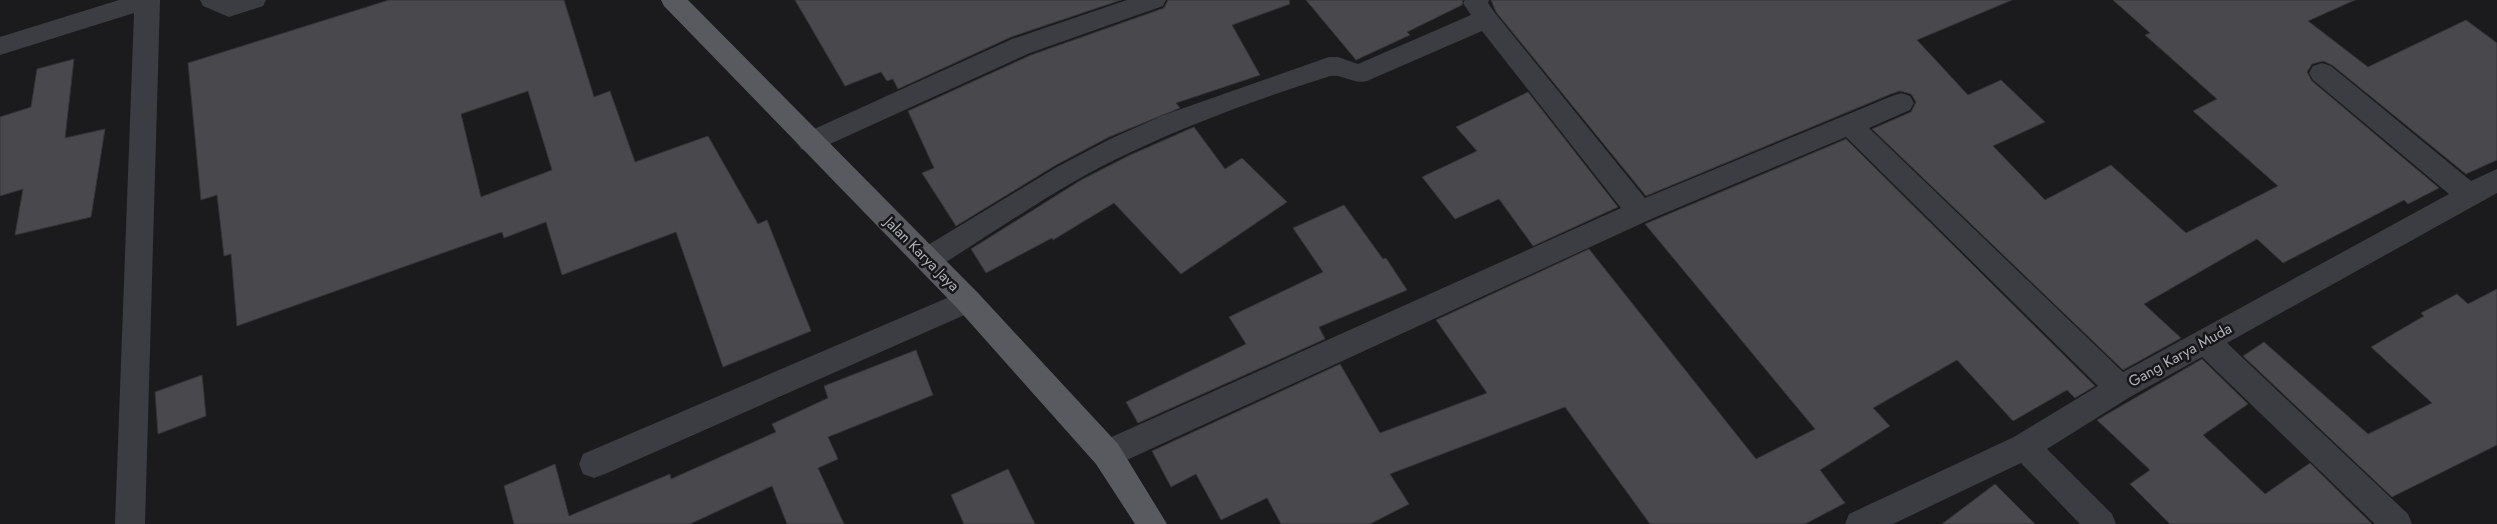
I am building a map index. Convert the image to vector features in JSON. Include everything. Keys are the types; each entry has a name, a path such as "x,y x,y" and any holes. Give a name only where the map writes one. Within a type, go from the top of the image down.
{"main road":[{"name":"Jalan Karya Jaya","path":"673,0 810,142 928,259 1108,454 1152,524"}],"street":[{"path":"0,46 147,0 130,524"},
{"path":"212,0 230,8 254,0"},
{"path":"810,142 1021,46 1154,0"},
{"path":"928,259 1066,174 1119,146 1164,126 1329,66 1338,66 1358,74 1482,9 1640,212"},
{"path":"2322,73 2469,195"},
{"path":"1108,454 1640,212 1901,103"},
{"path":"1850,125 2120,388"},
{"name":"Gang Karya Muda","path":"1860,524 2025,447 2120,388 2497,180"},
{"path":"594,464 968,301"},
{"path":"2204,341 2397,524"},
{"path":"2025,447 2101,524"}],"building":[{"path":"389,0 564,0 594,97 610,91 635,162 708,136 758,224 767,220 811,331 723,367 676,232 562,275 546,222 504,238 502,232 237,326 231,254 224,256 217,195 201,200 188,63","holes":["528,91 552,170 481,197 461,114"]},
{"path":"795,0 1121,0 1011,37 898,89 893,79 887,81 881,72 845,86"},
{"path":"1168,0 1289,0 1290,4 1232,25 1260,75 1176,103 1180,108 1109,137 1056,165 956,226 922,173 934,168 908,111 1031,55 1164,8"},
{"path":"1306,0 1463,0 1462,5 1407,32 1410,35 1356,60"},
{"path":"1491,0 2012,0 1917,40 1968,95 2001,80 2045,122 1993,146 2045,200 2111,165 2186,233 2278,186 2193,111 2217,99 2145,35 2150,33 2113,0 2355,0 2308,21 2368,67 2466,20 2497,43 2497,160 2466,174 2332,65 2323,61 2312,64 2307,72 2312,81 2439,188 2408,204 2404,200 2283,263 2257,239 2144,304 2181,338 2123,370 1872,129 1911,112 1916,102 1911,94 1900,91 1891,94 1646,196 1496,12"},
{"path":"74,59 65,138 105,129 91,217 15,235 23,189 0,196 0,117 31,107 37,69"},
{"path":"1528,92 1618,207 1533,246 1499,199 1455,219 1422,177 1477,151 1456,127"},
{"path":"1194,127 1225,169 1242,158 1287,202 1181,274 1114,203 1053,240 1052,238 986,273 971,249 1081,180 1130,155"},
{"path":"1846,139 2095,386 2075,398 2067,390 2013,421 1957,360 1873,408 1890,426 1820,470 1845,503 1805,524 1650,524 1565,407 1390,474 1409,504 1370,524 1281,524 1267,498 1221,520 1196,474 1171,487 1152,451 1340,364 1380,433 1487,393 1436,320 1589,249 1756,459 1815,429 1645,224"},
{"path":"1344,205 1383,259 1386,258 1407,290 1319,327 1325,339 1138,423 1126,402 1246,344 1229,317 1323,272 1293,228"},
{"path":"2497,289 2497,445 2392,497 2243,356 2264,342 2368,434 2432,403 2371,347 2424,316 2421,313 2457,294 2468,304"},
{"path":"916,350 933,395 828,437 838,459 818,468 844,524 787,524 772,486 690,524 514,524 504,486 555,464 569,516 670,474 671,479 776,432 772,424 828,398 824,386"},
{"path":"2202,359 2248,404 2203,435 2265,494 2310,463 2372,524 2170,524 2130,484 2150,470 2097,420"},
{"path":"202,375 206,416 158,434 155,392"},
{"path":"1008,469 1035,524 964,524 951,495"},
{"path":"1995,484 2035,524 1942,524"}]}
